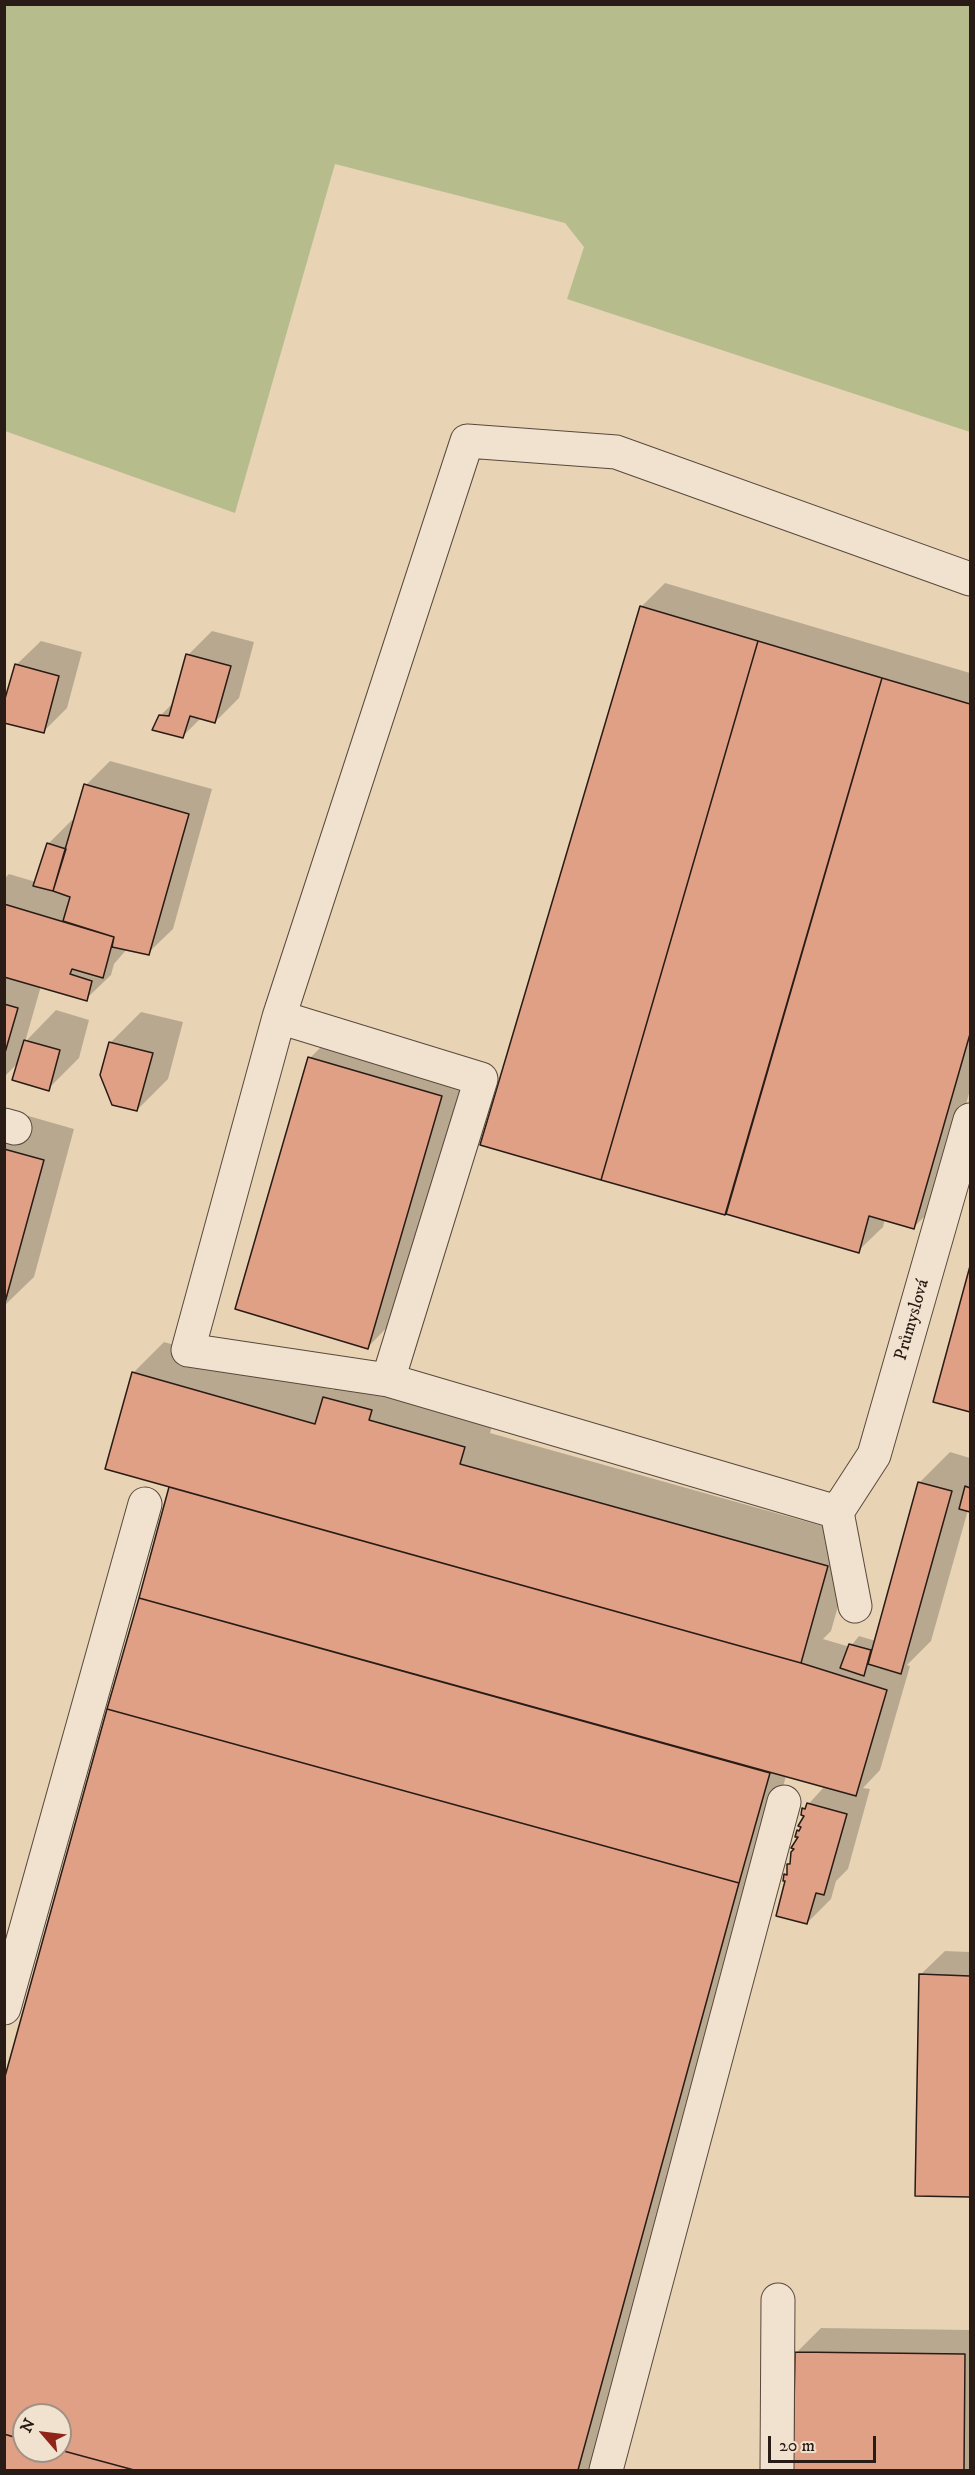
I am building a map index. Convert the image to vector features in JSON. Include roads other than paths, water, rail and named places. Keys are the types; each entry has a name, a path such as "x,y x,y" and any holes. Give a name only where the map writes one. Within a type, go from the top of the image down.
{"lane":[{"path":"855,1606 837,1512 388,1380 188,1350 279,1017 467,441 616,452 970,579"},
{"path":"279,1017 481,1078 388,1380"},
{"name":"Průmyslová","path":"837,1512 874,1455 970,1120"},
{"path":"4,2007 145,1504"},
{"path":"606,2470 784,1802"},
{"path":"777,2470 778,2300"}]}
